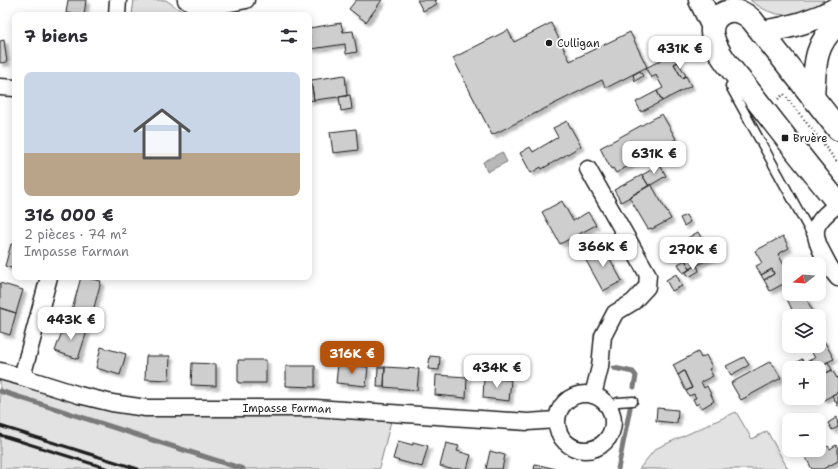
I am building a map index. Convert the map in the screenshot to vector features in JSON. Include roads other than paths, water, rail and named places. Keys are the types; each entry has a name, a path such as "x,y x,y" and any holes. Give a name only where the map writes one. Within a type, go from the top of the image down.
{"main road":[{"path":"700,0 712,25 713,38 717,48 784,138 838,204"},
{"path":"712,25 720,14 732,6 752,20 838,129"},
{"path":"762,32 804,24 838,8"},
{"path":"813,98 816,61 821,44 825,36 838,24"}],"street":[{"path":"117,12 118,0"},
{"path":"186,0 197,5 205,6 246,0"},
{"path":"0,87 12,88"},
{"path":"588,169 648,275 647,287 633,302 615,313 603,336 600,367 593,395"},
{"path":"838,204 821,218 815,231 818,244 838,278"},
{"path":"22,377 48,280"},
{"name":"Impasse Farman","path":"0,370 79,395 112,403 146,408 315,408 528,422 556,420"},
{"path":"576,394 593,395 602,399 609,406 613,425 605,442 596,448 587,451 577,450 568,446 561,439 557,430 556,420 562,404 568,398 576,394"}],"lane":[{"path":"738,76 730,86 818,244"},
{"path":"609,406 618,402 633,401"}],"waterway":[{"path":"614,368 633,372 636,376 634,387"},
{"path":"0,391 243,469"},
{"path":"618,469 630,408"}],"railway":[{"path":"0,426 138,469"},
{"path":"0,435 109,469"}],"place":[{"name":"Culligan","path":"549,43"},
{"name":"Bruère","path":"785,138"}]}
